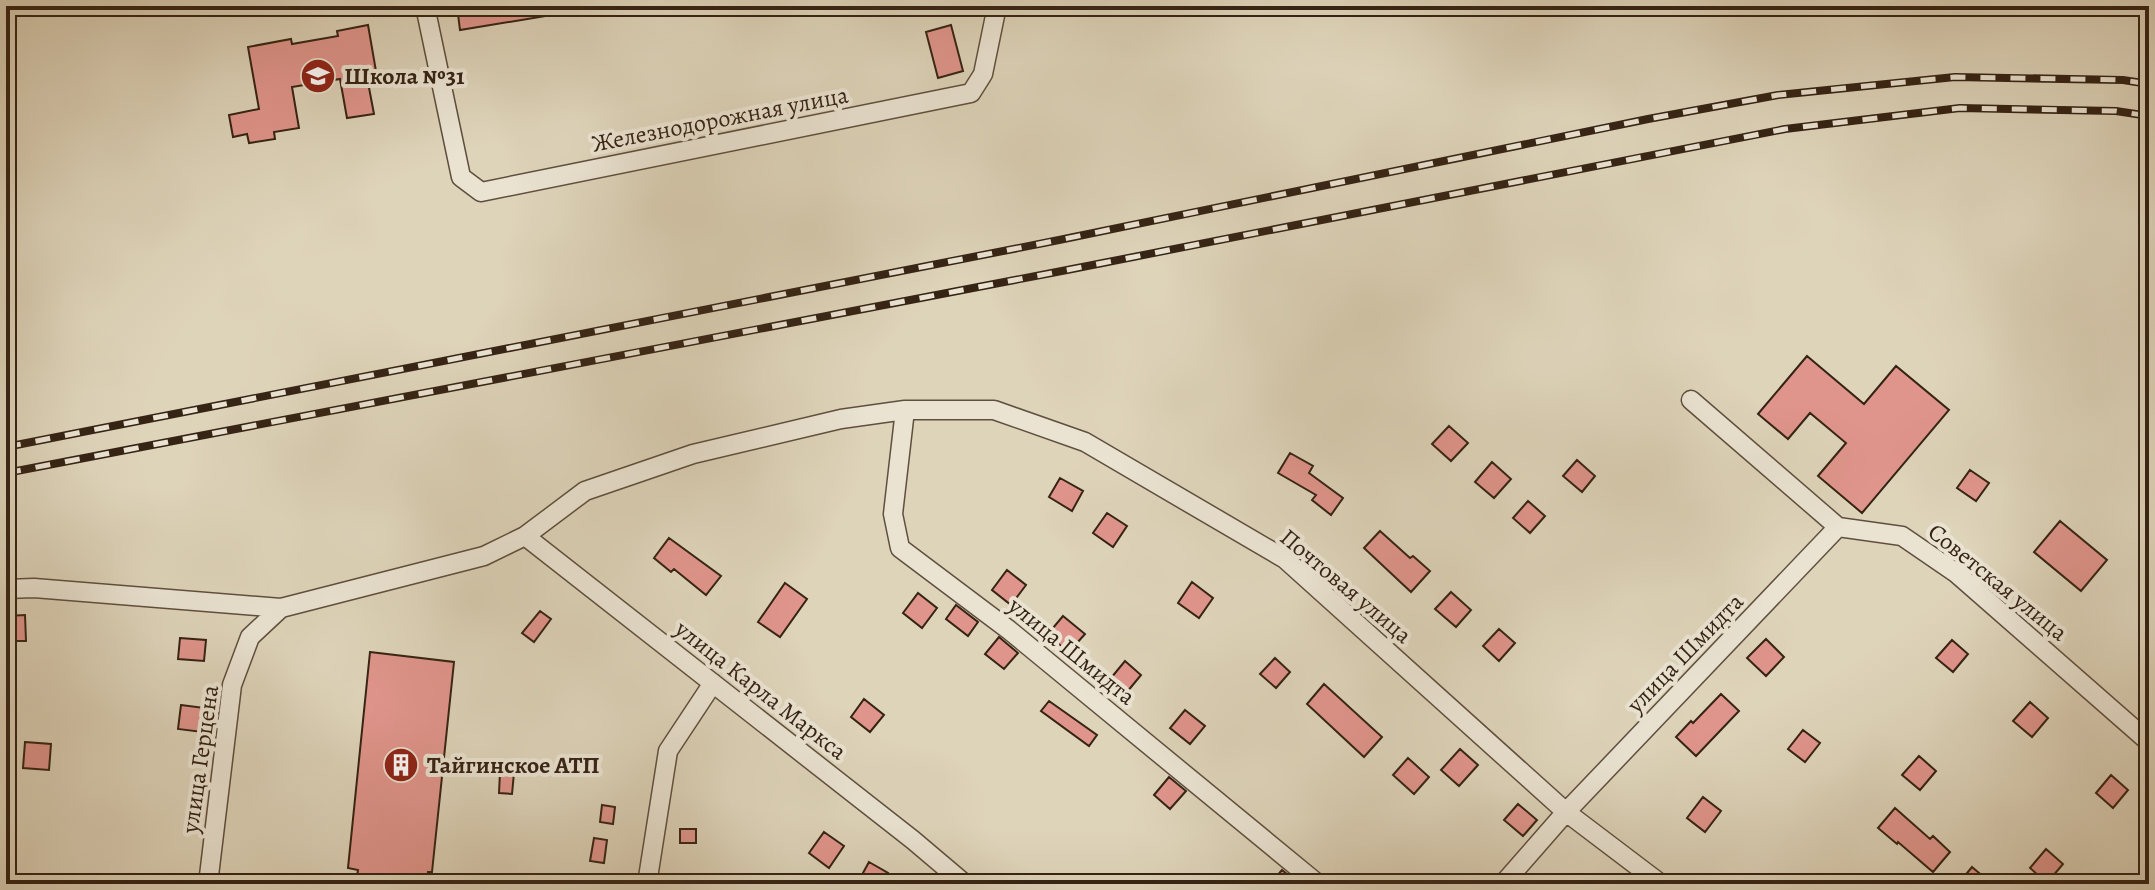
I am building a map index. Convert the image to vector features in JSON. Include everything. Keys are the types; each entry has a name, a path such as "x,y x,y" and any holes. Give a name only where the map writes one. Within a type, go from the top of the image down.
{"street":[{"path":"6,8 13,6"},
{"name":"Железнодорожная улица","path":"425,6 461,177 481,192 971,93 983,74 997,6"},
{"path":"1691,400 1838,527"},
{"name":"улица Шмидта","path":"905,410 893,514 900,548 1009,630 1318,884"},
{"name":"Почтовая улица","path":"281,608 484,556 525,536 585,491 693,454 841,419 905,410 994,410 1085,442 1285,559 1566,812 1661,884"},
{"name":"Советская улица","path":"1838,527 1902,536 1956,573 2149,742"},
{"name":"улица Шмидта","path":"1503,884 1566,812 1838,527"},
{"name":"улица Карла Маркса","path":"525,536 965,884"},
{"path":"6,589 34,588 281,608"},
{"name":"улица Герцена","path":"208,884 232,685 250,637 281,608"},
{"path":"647,884 668,751 713,683"}],"building":[{"path":"457,6 557,6 558,14 460,30"},
{"path":"368,25 376,71 366,72 374,114 347,118 340,79 292,87 299,128 274,132 275,139 249,143 247,134 233,137 229,115 259,109 248,47 291,39 292,44 338,36 337,31"},
{"path":"951,25 963,71 938,78 926,32"},
{"path":"1807,356 1864,404 1896,366 1949,410 1862,513 1818,476 1846,443 1810,413 1788,439 1758,414"},
{"path":"1449,426 1468,443 1451,461 1432,444"},
{"path":"1290,453 1313,466 1309,473 1343,498 1331,515 1312,500 1316,495 1278,473"},
{"path":"1577,460 1595,476 1582,492 1563,476"},
{"path":"1492,462 1511,479 1494,498 1475,482"},
{"path":"1970,470 1989,483 1976,501 1957,488"},
{"path":"1060,478 1083,491 1072,511 1049,497"},
{"path":"1528,501 1545,516 1530,533 1513,518"},
{"path":"1107,513 1127,526 1113,547 1093,533"},
{"path":"2060,521 2107,560 2081,591 2034,552"},
{"path":"1380,531 1430,571 1411,592 1364,548"},
{"path":"669,538 721,576 706,595 674,569 671,572 654,558"},
{"path":"1007,570 1026,585 1011,605 992,590"},
{"path":"1192,582 1213,598 1199,618 1178,603"},
{"path":"785,583 807,599 780,637 758,622"},
{"path":"1451,592 1471,610 1456,627 1435,609"},
{"path":"918,593 937,608 922,628 903,613"},
{"path":"956,605 978,622 968,636 946,619"},
{"path":"540,611 551,619 534,642 522,633"},
{"path":"25,615 26,641 6,641 6,616"},
{"path":"1063,616 1085,634 1069,652 1047,635"},
{"path":"1499,629 1515,643 1499,661 1483,646"},
{"path":"999,637 1018,653 1004,669 985,654"},
{"path":"180,638 206,640 204,661 178,659"},
{"path":"1766,639 1784,657 1766,676 1747,658"},
{"path":"1952,640 1968,654 1953,672 1936,658"},
{"name":"Тайгинское АТП","path":"370,652 454,662 432,872 428,872 427,884 356,884 358,870 348,868"},
{"path":"1275,658 1290,672 1276,688 1260,674"},
{"path":"1125,661 1141,675 1127,692 1111,678"},
{"path":"1324,684 1382,737 1364,757 1307,704"},
{"path":"1721,694 1739,711 1696,756 1676,737"},
{"path":"864,699 884,715 870,732 851,717"},
{"path":"1049,701 1097,735 1089,746 1041,711"},
{"path":"2030,702 2048,718 2032,737 2013,721"},
{"path":"181,705 205,708 202,732 178,729"},
{"path":"1185,710 1205,726 1190,744 1170,728"},
{"path":"1803,730 1820,743 1805,762 1788,749"},
{"path":"25,742 51,744 49,770 23,768"},
{"path":"1460,749 1478,765 1459,786 1441,770"},
{"path":"1919,756 1936,771 1920,790 1902,775"},
{"path":"1408,758 1429,777 1414,794 1393,775"},
{"path":"500,772 514,773 512,794 499,793"},
{"path":"2111,775 2128,790 2113,808 2096,793"},
{"path":"1169,777 1186,791 1170,809 1154,795"},
{"path":"1703,797 1721,811 1705,832 1687,818"},
{"path":"1518,804 1537,820 1523,836 1504,820"},
{"path":"602,805 615,807 613,824 600,822"},
{"path":"1895,808 1950,852 1933,872 1878,828"},
{"path":"680,829 696,829 696,843 680,843"},
{"path":"824,832 844,846 829,868 809,853"},
{"path":"594,838 607,840 604,863 590,861"},
{"path":"2046,849 2063,864 2047,883 2030,868"},
{"path":"869,862 888,873 882,884 857,884"},
{"path":"1972,867 1992,884 1958,884"},
{"path":"1282,870 1299,884 1270,884"}],"railway":[{"path":"6,447 1778,95 1955,77 2123,80 2149,84"},
{"path":"6,473 1785,129 1960,108 2116,111 2149,116"}],"place":[{"name":"Школа №31","path":"318,76"},
{"name":"Тайгинское АТП","path":"401,765"}]}
